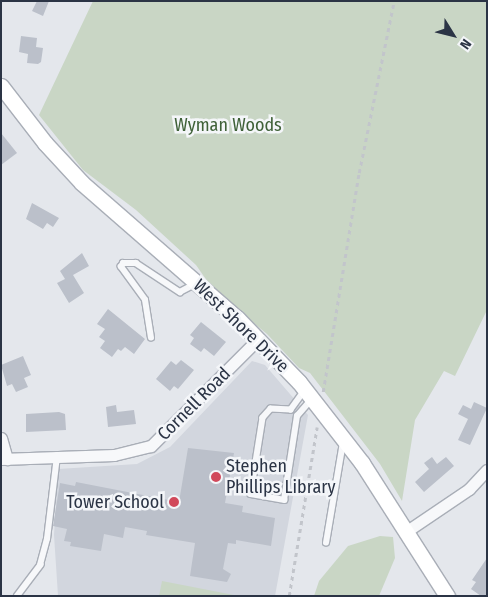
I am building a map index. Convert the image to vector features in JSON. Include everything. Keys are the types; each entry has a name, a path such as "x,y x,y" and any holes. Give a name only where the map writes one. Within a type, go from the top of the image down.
{"main road":[{"name":"West Shore Drive","path":"1,86 45,143 82,183 196,282 258,339 313,399 344,437 407,531 447,596"}],"street":[{"name":"Cornell Road","path":"4,459 114,455 151,446 258,339"},
{"path":"1,438 4,459"},
{"path":"407,531 469,489 487,470"}],"lane":[{"path":"151,338 145,300 121,267 123,263 136,263 180,292 196,282"},
{"path":"313,399 297,416 284,500 251,494 263,418 271,409 291,410 313,399"},
{"path":"326,544 344,437"},
{"path":"17,596 40,565 47,539 57,456"}],"path":[{"path":"289,596 313,399 394,1"}],"shaded area":[{"name":"Tower School","path":"252,361 265,365 308,415 275,596 58,596 54,535 58,469 137,464 170,447"}],"green space":[{"name":"Wyman Woods","path":"93,1 487,1 487,310 455,376 444,371 415,420 402,501 380,464 310,373 299,368 267,334 212,288 196,265 136,210 83,170 39,115"},
{"path":"380,536 393,537 395,558 379,596 314,596 319,581 348,546"},
{"path":"162,581 239,596 159,596"}],"building":[{"path":"37,1 49,1 43,16 32,11"},
{"path":"21,36 37,38 36,47 43,48 41,62 38,64 27,63 28,54 19,52"},
{"path":"1,133 17,153 1,165"},
{"path":"32,203 59,218 53,227 47,223 43,229 26,219"},
{"path":"82,253 89,266 73,275 84,293 69,303 57,283 65,279 60,271"},
{"path":"108,309 145,339 134,354 125,347 121,351 118,349 112,357 100,348 105,341 99,337 105,329 97,324"},
{"path":"201,322 226,342 214,356 204,348 201,352 190,344 194,338 190,335"},
{"path":"23,356 31,375 24,378 28,387 16,392 12,384 7,386 1,365"},
{"path":"181,360 194,370 178,389 174,386 170,391 156,379 171,361 176,365"},
{"path":"474,402 487,408 470,445 458,440 468,419 458,414 463,405 471,409"},
{"path":"116,405 117,412 134,410 136,424 108,427 106,407"},
{"path":"59,412 65,414 66,430 26,432 26,414"},
{"path":"188,448 234,453 225,503 243,506 242,512 275,518 271,546 236,540 236,544 228,543 223,569 231,574 227,582 190,576 195,543 146,535 147,531 125,527 123,538 104,534 101,551 70,546 71,542 64,541 67,529 53,526 60,483 75,486 76,482 179,502"},
{"path":"432,457 437,464 446,457 454,466 424,492 415,482 429,469 424,463"},
{"path":"487,558 487,596 481,596 471,589 476,582 472,580"}],"place":[{"name":"Stephen Phillips Library","path":"216,477"},
{"name":"Tower School","path":"174,502"}]}
